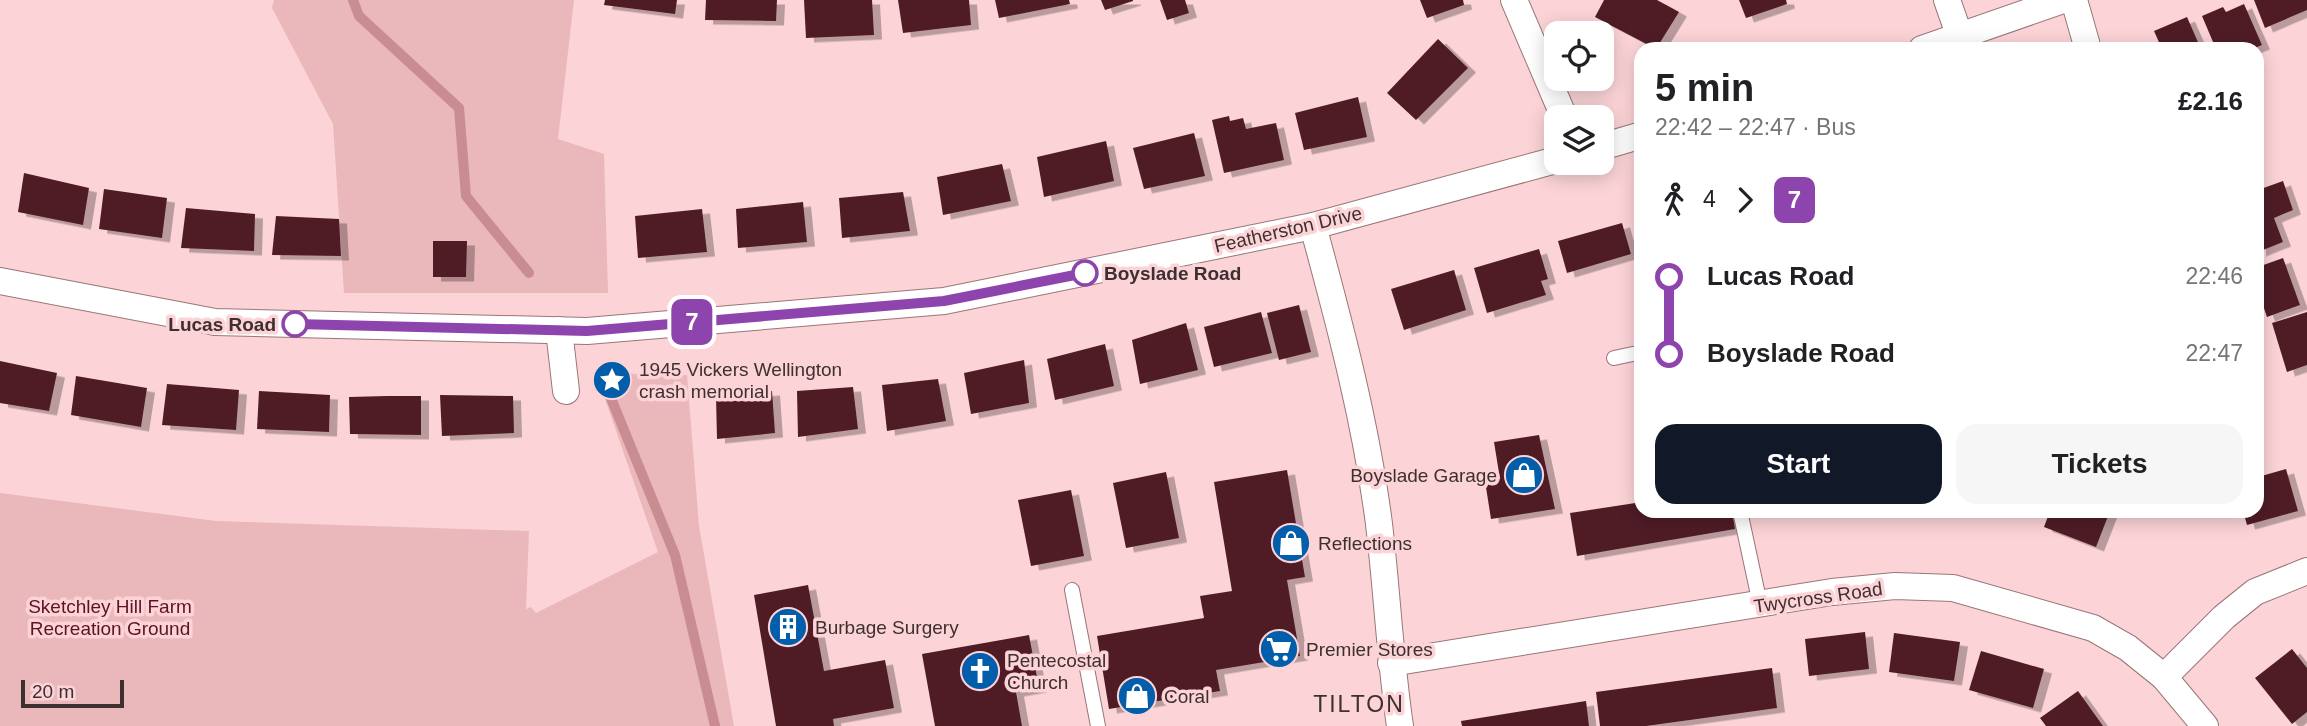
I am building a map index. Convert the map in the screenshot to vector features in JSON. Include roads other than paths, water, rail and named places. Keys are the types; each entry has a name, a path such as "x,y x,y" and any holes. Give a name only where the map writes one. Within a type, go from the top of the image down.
{"street":[{"path":"1514,0 1559,105"},
{"path":"1947,0 1960,37"},
{"path":"1944,42 2063,0"},
{"path":"2074,0 2086,42"},
{"path":"1614,143 1634,137"},
{"name":"Featherston Drive","path":"0,281 215,323 587,331 944,301 1313,226 1544,163"},
{"path":"1313,226 1352,369 1379,523 1391,663 1400,726"},
{"path":"559,331 566,391"},
{"path":"2164,677 2224,617 2255,592 2307,571"},
{"name":"Twycross Road","path":"1391,663 1760,604 1895,586 1954,588 2092,628 2128,648 2164,677 2202,725"}],"lane":[{"path":"1614,359 1634,354"},
{"path":"1742,518 1760,604"},
{"path":"1072,590 1098,726"}],"waterway":[{"path":"353,0 359,16 459,108 466,196 529,273"},
{"path":"606,386 675,555 715,726"}],"place":[{"name":"Boyslade Road","path":"1085,273"},
{"name":"Lucas Road","path":"295,324"},
{"name":"1945 Vickers Wellington crash memorial","path":"612,380"},
{"name":"Boyslade Garage","path":"1524,475"},
{"name":"Reflections","path":"1291,543"},
{"name":"Burbage Surgery","path":"788,627"},
{"name":"Premier Stores","path":"1279,649"},
{"name":"Pentecostal Church","path":"980,671"},
{"name":"Coral","path":"1137,696"}],"district":[{"name":"TILTON","path":"1359,704"}],"park label":[{"name":"Sketchley Hill Farm Recreation Ground","path":"110,617"}]}
